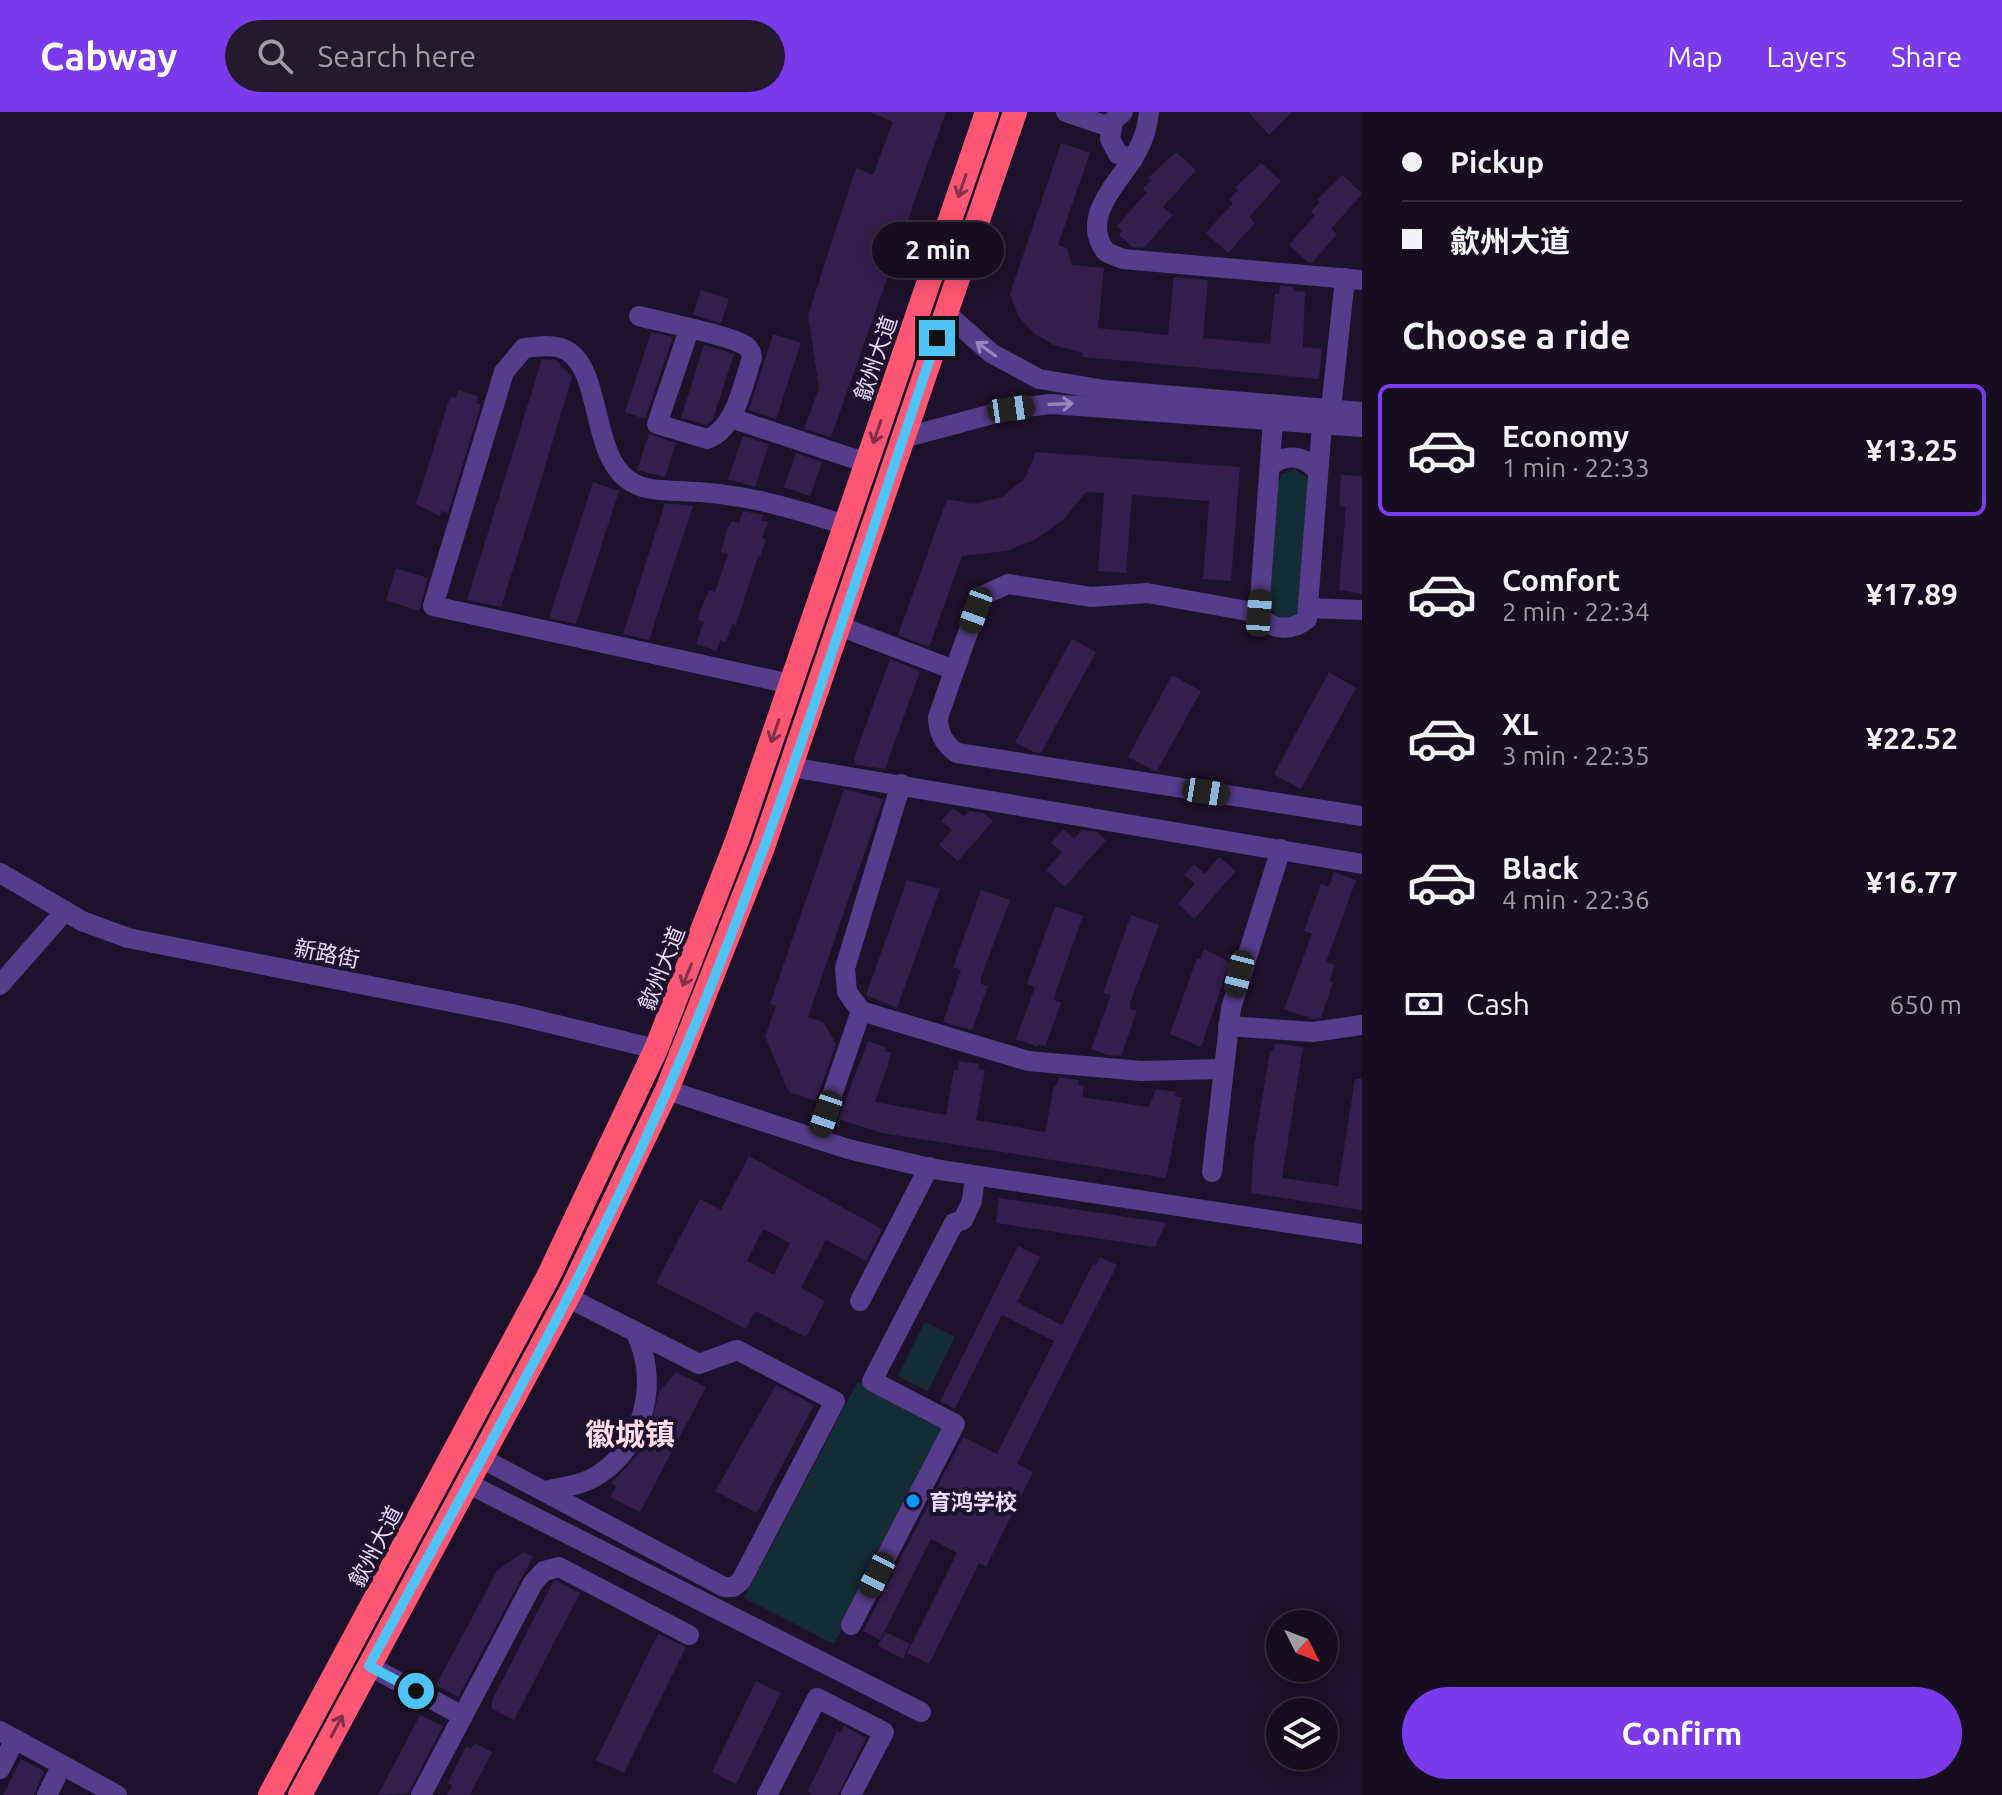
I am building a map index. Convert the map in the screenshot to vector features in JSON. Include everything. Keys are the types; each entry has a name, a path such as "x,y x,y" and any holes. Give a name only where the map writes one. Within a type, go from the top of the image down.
{"highway":[{"name":"歙州大道","path":"270,1795 548,1277 656,1049 709,920 987,112"},
{"path":"300,1795 567,1297 667,1090 733,929 1015,112"}],"street":[{"path":"1066,112 1117,120 1114,150 1133,159"},
{"path":"1147,112 1146,134 1133,159 1108,191 1099,212 1099,241 1111,255 1354,279 1326,416 1318,472 1307,619 1287,628 1273,626 1259,613 1147,593 1091,597 1008,584 993,589 980,601 938,724 945,744 957,753 1362,816"},
{"path":"946,313 991,353 1039,379 1105,390 1326,416 1362,427"},
{"path":"639,316 742,344 751,353 731,418 719,433 707,439 657,424 689,330"},
{"path":"791,684 433,606 504,372 524,348 552,346 572,354 583,368 608,457 621,474 636,485 651,490 732,493 846,525"},
{"path":"903,438 1011,409 1051,404 1273,420 1362,412"},
{"path":"731,418 867,463"},
{"path":"1259,613 1273,420"},
{"path":"1270,466 1292,457 1307,461 1318,472"},
{"path":"1308,608 1362,610"},
{"path":"839,626 954,670"},
{"path":"790,767 1362,864"},
{"path":"901,784 845,968 847,992 861,1011 1028,1061 1141,1071 1223,1069"},
{"path":"1212,1172 1228,1026 1239,974 1281,849"},
{"name":"新路街","path":"0,873 82,921 128,938 512,1014 656,1049"},
{"path":"0,985 65,911"},
{"path":"817,1139 861,1011"},
{"path":"1228,1026 1313,1032 1362,1025"},
{"path":"667,1090 817,1139 929,1167 1362,1234"},
{"path":"860,1301 929,1167"},
{"path":"851,1625 955,1424 872,1381 954,1223 963,1220 972,1201 975,1176"},
{"path":"481,1458 724,1587 733,1587 741,1581 835,1401 737,1350 699,1364 567,1297"},
{"path":"545,1491 600,1474 620,1454 634,1432 646,1403 648,1372 635,1331"},
{"path":"467,1483 921,1712"},
{"path":"421,1795 533,1583 551,1567 559,1567 689,1635"},
{"path":"369,1666 463,1716"},
{"path":"767,1795 817,1698 884,1732 851,1795"},
{"path":"0,1769 8,1735 117,1795"},
{"path":"47,1795 62,1765"}],"shaded area":[{"path":"1295,469 1308,479 1298,612 1291,619 1276,618 1269,605 1278,483 1282,474"},
{"path":"925,1322 955,1337 928,1391 898,1376"},
{"path":"858,1381 947,1427 834,1644 744,1598"}],"building":[{"path":"870,112 946,112 831,437 804,429 819,388 808,315 856,168 873,175 893,122"},
{"path":"1248,112 1292,112 1269,135"},
{"path":"1061,143 1090,153 1058,245 1067,248 1072,265 1104,268 1098,328 1168,335 1174,277 1208,280 1203,338 1270,344 1275,294 1279,294 1280,286 1294,287 1294,291 1305,292 1303,347 1322,349 1319,379 1083,357 1083,353 1054,345 1035,334 1019,317 1010,294"},
{"path":"1176,152 1196,170 1163,207 1173,215 1144,248 1132,247 1119,235 1122,231 1117,226 1147,192 1143,189 1151,180 1148,178"},
{"path":"1261,163 1281,181 1249,217 1255,223 1228,253 1206,233 1233,203 1229,200 1238,190 1235,188"},
{"path":"1343,175 1362,194 1331,229 1337,234 1312,263 1308,262 1289,245 1315,215 1311,212 1320,202 1317,200"},
{"path":"701,290 729,299 721,323 693,315"},
{"path":"651,332 673,337 645,419 625,412"},
{"path":"773,334 801,343 776,419 749,410"},
{"path":"704,345 734,354 713,419 706,425 681,418"},
{"path":"542,359 556,360 572,377 535,500 501,607 467,600"},
{"path":"458,390 478,396 476,403 481,404 448,513 441,511 440,516 416,504 450,397 456,398"},
{"path":"649,434 676,443 665,477 637,470"},
{"path":"743,436 769,444 755,487 728,479"},
{"path":"1036,452 1240,467 1231,581 1203,579 1209,501 1132,495 1126,573 1098,571 1104,493 1086,492 1064,519 1036,539 1007,551 962,556 929,647 898,635 947,499 973,504 1002,497 1025,478"},
{"path":"796,453 822,462 810,496 784,487"},
{"path":"1341,475 1362,476 1362,594 1339,590 1346,507 1339,506"},
{"path":"593,482 619,491 576,624 549,618"},
{"path":"665,503 693,506 649,640 623,634"},
{"path":"743,511 763,515 761,520 768,522 762,538 766,540 736,625 732,624 726,642 720,640 716,651 696,644 704,622 698,620 709,590 715,592 728,554 721,552 727,529 732,521 739,523"},
{"path":"396,568 428,578 419,611 386,600"},
{"path":"1072,639 1096,652 1041,753 1034,752 1015,742"},
{"path":"890,659 920,671 885,769 856,765 854,758"},
{"path":"1329,672 1356,688 1301,789 1275,775 1275,772"},
{"path":"1172,675 1201,691 1157,771 1128,757"},
{"path":"844,789 883,799 808,1017 823,1022 836,1044 816,1101 789,1092 765,1037 776,1006 770,1004"},
{"path":"953,808 964,816 969,811 984,813 993,821 958,861 939,845 952,830 941,821"},
{"path":"1064,829 1074,839 1082,830 1097,832 1106,840 1065,887 1046,870 1062,852 1051,843"},
{"path":"1219,857 1236,871 1194,919 1178,904 1195,884 1184,875 1194,864 1205,874"},
{"path":"1334,872 1356,880 1326,962 1335,965 1329,981 1333,983 1321,1018 1313,1019 1284,1009 1312,934 1304,931 1321,884 1329,887"},
{"path":"907,880 940,889 897,1008 866,995"},
{"path":"981,890 1010,900 981,977 981,984 988,986 972,1030 943,1022 961,970 953,967"},
{"path":"1055,906 1083,916 1055,994 1054,1000 1061,1003 1045,1046 1039,1044 1038,1047 1016,1039 1035,987 1027,984"},
{"path":"1131,915 1159,925 1130,1003 1130,1009 1137,1011 1121,1056 1108,1055 1091,1049 1111,995 1103,993"},
{"path":"1204,949 1230,962 1201,1047 1170,1034 1197,958 1201,959"},
{"path":"868,1041 886,1047 885,1051 892,1053 875,1102 946,1115 954,1070 958,1070 959,1061 979,1064 978,1069 985,1070 976,1120 1045,1132 1054,1086 1057,1086 1059,1077 1079,1080 1078,1085 1084,1086 1082,1097 1149,1107 1156,1089 1176,1092 1175,1096 1182,1097 1166,1178 882,1133 838,1119"},
{"path":"1275,1043 1303,1047 1282,1178 1338,1186 1355,1079 1362,1079 1362,1210 1251,1193 1254,1147 1270,1051 1273,1051"},
{"path":"749,1156 882,1229 866,1261 826,1240 801,1288 825,1301 806,1337 755,1311 746,1329 656,1283 700,1199 721,1210","holes":["763,1229 790,1243 774,1275 747,1261"]},
{"path":"999,1198 1166,1223 1155,1247 996,1223"},
{"path":"1018,1246 1040,1257 1017,1302 1062,1325 1093,1264 1096,1265 1100,1257 1117,1265 1017,1464 1033,1472 986,1567 979,1563 929,1664 907,1653 957,1553 931,1539 880,1640 863,1631 963,1437 997,1454 1054,1341 1002,1315 955,1409 940,1401"},
{"path":"676,1372 706,1387 640,1512 610,1497 616,1486 611,1483 639,1453 649,1433 659,1392"},
{"path":"776,1385 814,1405 757,1513 715,1491"},
{"path":"523,1552 533,1557 458,1697 436,1685 497,1571"},
{"path":"557,1581 580,1593 514,1720 491,1708 493,1698 553,1582"},
{"path":"885,1632 910,1644 903,1659 878,1646"},
{"path":"658,1634 686,1647 624,1773 596,1760"},
{"path":"756,1681 781,1693 736,1784 712,1772"},
{"path":"420,1715 443,1726 408,1794 378,1795"},
{"path":"844,1726 866,1738 838,1795 811,1795 808,1790 837,1731 841,1733"},
{"path":"474,1743 492,1752 470,1795 447,1795 452,1786 448,1783 466,1747 471,1749"},
{"path":"21,1759 44,1771 34,1795 3,1795"}],"place":[{"name":"育鸿学校","path":"913,1501"}],"district":[{"name":"徽城镇","path":"630,1434"}],"route":[{"path":"416,1691 369,1666 572,1289 667,1090 763,847 937,338"}]}
